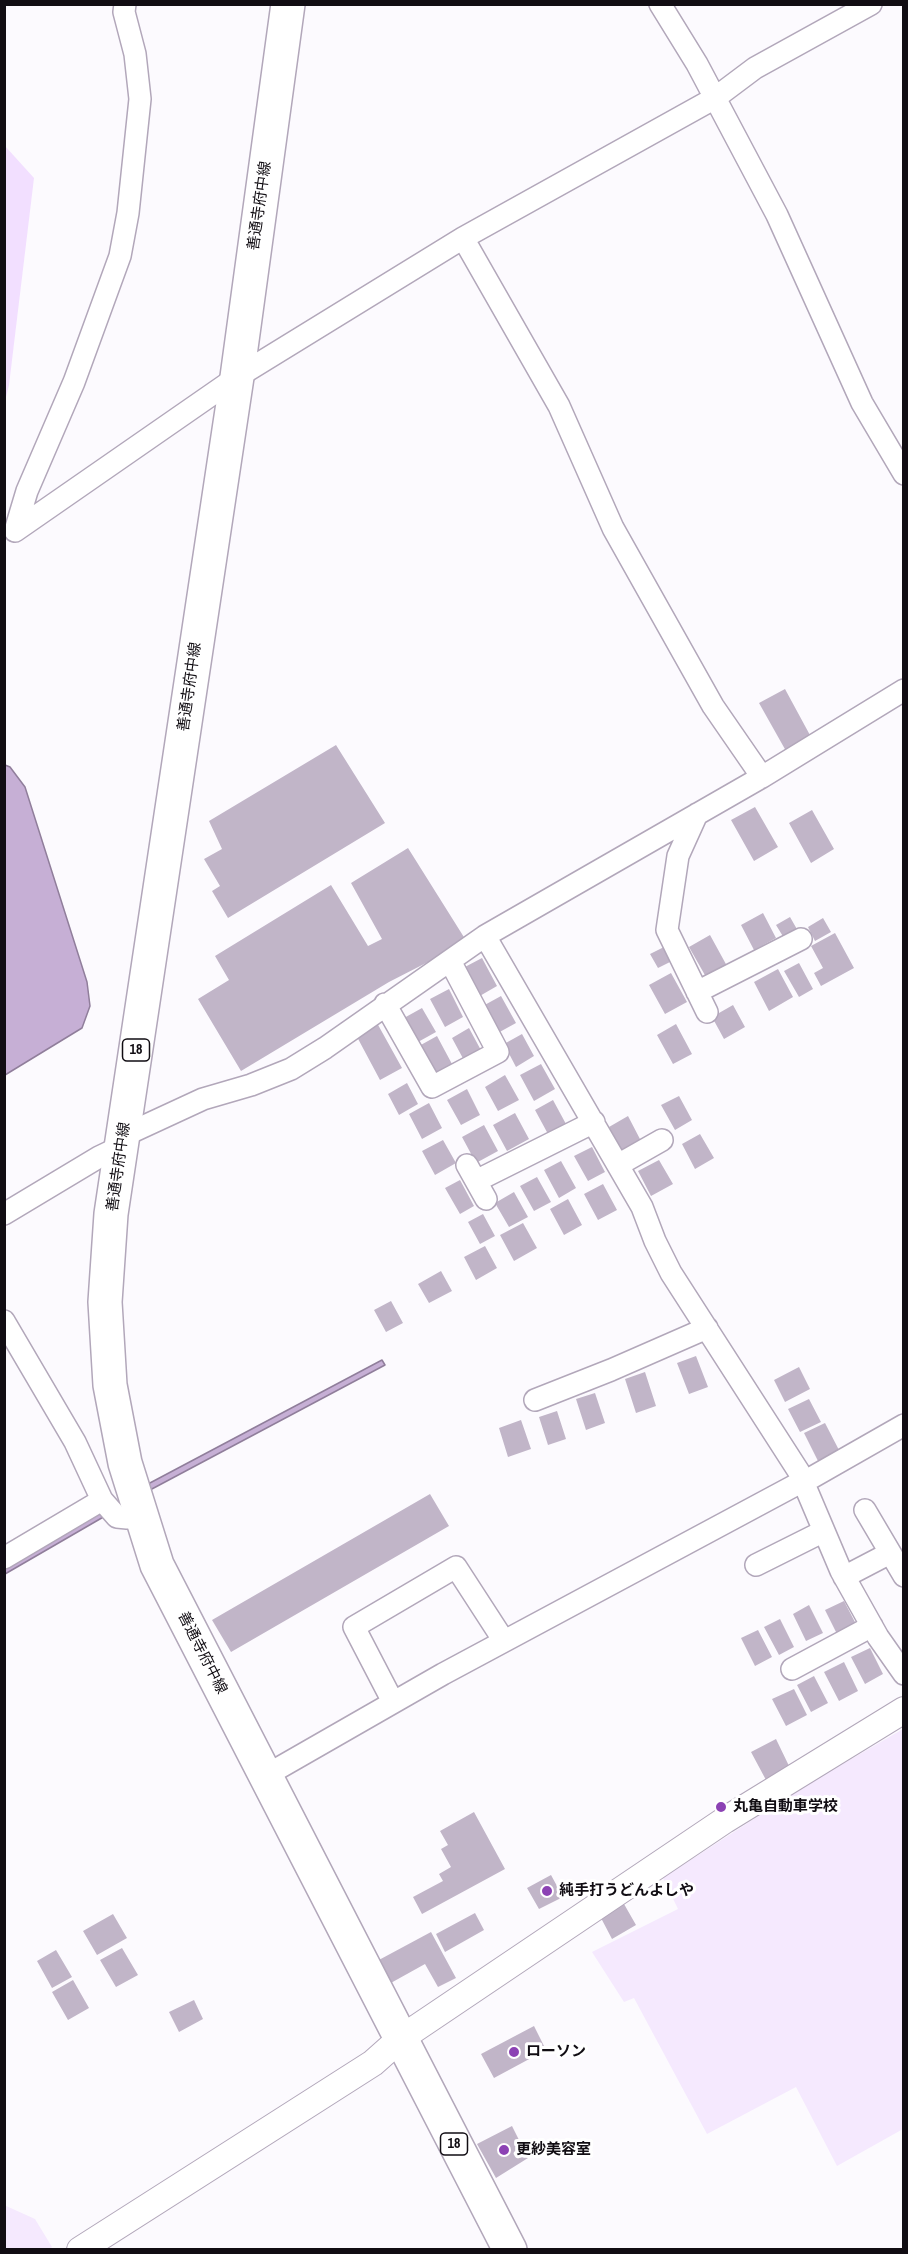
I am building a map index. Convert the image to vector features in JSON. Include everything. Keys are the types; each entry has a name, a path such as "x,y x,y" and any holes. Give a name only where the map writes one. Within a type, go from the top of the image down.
{"main road":[{"name":"善通寺府中線","path":"288,4 237,377 106,1262 106,1346 110,1385 125,1463 139,1514 157,1565 510,2250"}],"street":[{"path":"124,4 135,54 140,99 130,201 120,256 75,382 27,491 15,531 237,377 463,238 715,98 755,68 871,4"},
{"path":"660,4 715,98 777,215 862,403 903,474"},
{"path":"463,238 559,406 613,528 713,706 762,777"},
{"path":"4,1214 123,1141 203,1099 251,1085 291,1069 326,1048 485,936 762,777 903,690"},
{"path":"697,814 678,856 667,930 707,1012"},
{"path":"485,936 642,1207 667,1265 803,1482 844,1576 872,1626 903,1674"},
{"path":"697,992 801,939"},
{"path":"386,1004 432,1087 498,1052 450,961"},
{"path":"476,1182 594,1122"},
{"path":"618,1165 662,1140"},
{"path":"4,1321 75,1442 102,1500 117,1517 127,1518 139,1514"},
{"path":"535,1400 611,1370 706,1328"},
{"path":"265,1776 393,1702 803,1482 903,1425"},
{"path":"4,1558 102,1500"},
{"path":"865,1510 903,1576"},
{"path":"756,1565 824,1531"},
{"path":"844,1576 890,1553"},
{"path":"393,1702 354,1627 456,1567 504,1641"},
{"path":"792,1670 872,1626"},
{"path":"80,2250 362,2070 400,2039 725,1820 903,1710"}],"shaded area":[{"path":"5,146 34,178 9,385 5,401"},
{"path":"5,765 10,767 25,787 87,982 90,1006 82,1028 5,1075"},
{"path":"382,1360 385,1365 150,1490 5,1574 4,1567 148,1484"},
{"name":"丸亀自動車学校","path":"903,1729 903,2129 837,2166 796,2087 707,2134 634,1998 624,2002 592,1952 678,1909 663,1878 803,1787"},
{"path":"4,2205 35,2219 52,2247 49,2250 5,2249"}],"building":[{"path":"785,689 811,737 786,751 759,703"},
{"path":"336,745 385,823 228,918 212,891 220,886 204,859 222,849 209,821"},
{"path":"755,807 778,847 754,861 731,820"},
{"path":"812,810 834,849 811,863 789,823"},
{"path":"408,848 467,942 389,982 241,1071 198,999 229,980 215,956 331,885 368,946 382,939 351,883"},
{"path":"763,913 776,938 754,950 741,925"},
{"path":"790,917 798,931 784,938 776,925"},
{"path":"823,918 831,932 815,941 808,927"},
{"path":"835,933 854,968 821,986 814,973 823,968 811,946"},
{"path":"710,935 727,966 706,977 689,947"},
{"path":"664,947 672,961 658,968 650,954"},
{"path":"482,958 497,986 478,997 463,968"},
{"path":"799,963 813,989 799,997 784,971"},
{"path":"778,969 793,997 769,1011 754,982"},
{"path":"671,973 687,1002 665,1014 649,985"},
{"path":"449,989 463,1017 445,1027 430,999"},
{"path":"501,996 516,1023 496,1034 481,1007"},
{"path":"733,1005 745,1027 724,1039 712,1017"},
{"path":"422,1008 436,1032 418,1042 404,1018"},
{"path":"377,1023 402,1068 380,1080 356,1035"},
{"path":"676,1024 692,1054 673,1064 657,1035"},
{"path":"469,1028 483,1054 466,1064 452,1038"},
{"path":"522,1034 534,1056 516,1067 504,1044"},
{"path":"437,1036 452,1064 434,1074 419,1046"},
{"path":"541,1064 555,1089 534,1101 520,1075"},
{"path":"505,1075 519,1100 498,1111 485,1087"},
{"path":"407,1083 418,1104 399,1115 388,1094"},
{"path":"467,1089 480,1115 461,1125 447,1100"},
{"path":"679,1096 692,1120 675,1130 661,1105"},
{"path":"553,1100 566,1124 548,1134 535,1110"},
{"path":"429,1103 442,1128 422,1139 409,1114"},
{"path":"515,1113 529,1139 507,1151 493,1125"},
{"path":"628,1116 641,1141 622,1151 609,1127"},
{"path":"484,1125 498,1151 476,1163 462,1137"},
{"path":"700,1134 714,1158 695,1169 682,1144"},
{"path":"443,1140 456,1163 435,1175 422,1151"},
{"path":"592,1147 605,1172 588,1181 574,1156"},
{"path":"659,1160 673,1184 651,1196 638,1171"},
{"path":"561,1161 576,1188 559,1198 544,1170"},
{"path":"537,1177 551,1202 534,1211 520,1186"},
{"path":"460,1180 474,1206 460,1214 445,1188"},
{"path":"603,1184 617,1210 598,1220 584,1194"},
{"path":"514,1192 528,1217 509,1227 495,1203"},
{"path":"568,1199 582,1225 564,1235 550,1209"},
{"path":"483,1214 495,1236 480,1244 468,1222"},
{"path":"523,1223 537,1248 514,1261 500,1235"},
{"path":"485,1246 497,1268 476,1280 464,1257"},
{"path":"441,1271 452,1291 429,1303 418,1284"},
{"path":"391,1301 403,1323 386,1332 374,1310"},
{"path":"696,1356 708,1387 689,1394 677,1363"},
{"path":"799,1367 810,1389 785,1402 774,1380"},
{"path":"645,1372 656,1406 636,1413 625,1379"},
{"path":"595,1393 605,1423 586,1430 576,1399"},
{"path":"809,1399 821,1422 800,1432 788,1409"},
{"path":"557,1411 566,1439 548,1445 539,1417"},
{"path":"521,1420 531,1449 508,1457 499,1428"},
{"path":"825,1423 840,1452 819,1463 804,1433"},
{"path":"430,1494 449,1526 231,1652 212,1620"},
{"path":"844,1601 857,1626 838,1636 825,1610"},
{"path":"809,1605 823,1633 806,1641 793,1614"},
{"path":"780,1619 794,1647 779,1655 764,1627"},
{"path":"758,1630 772,1657 755,1666 741,1638"},
{"path":"870,1648 883,1674 865,1684 851,1657"},
{"path":"844,1662 858,1691 839,1701 824,1672"},
{"path":"814,1676 828,1703 811,1712 797,1685"},
{"path":"794,1689 807,1715 786,1726 772,1699"},
{"path":"776,1739 790,1768 766,1780 751,1752"},
{"path":"474,1812 505,1869 422,1914 413,1897 443,1881 439,1874 451,1867 441,1849 448,1845 440,1831"},
{"path":"551,1875 563,1897 539,1909 527,1888"},
{"path":"624,1904 636,1925 612,1939 601,1918"},
{"path":"475,1913 484,1930 445,1952 436,1934"},
{"path":"113,1914 127,1938 97,1955 83,1931"},
{"path":"431,1932 456,1978 438,1987 425,1964 389,1984 377,1961"},
{"path":"122,1948 138,1975 116,1987 100,1960"},
{"path":"56,1950 72,1977 52,1988 37,1961"},
{"path":"73,1980 89,2008 68,2020 52,1992"},
{"path":"194,2000 203,2019 179,2032 169,2012"},
{"name":"ローソン","path":"534,2026 546,2050 494,2078 481,2054"},
{"path":"512,2126 528,2158 496,2178 477,2144"}],"place":[{"name":"丸亀自動車学校","path":"721,1807"},
{"name":"純手打うどんよしや","path":"547,1891"},
{"name":"ローソン","path":"514,2052"},
{"name":"更紗美容室","path":"504,2150"}]}
